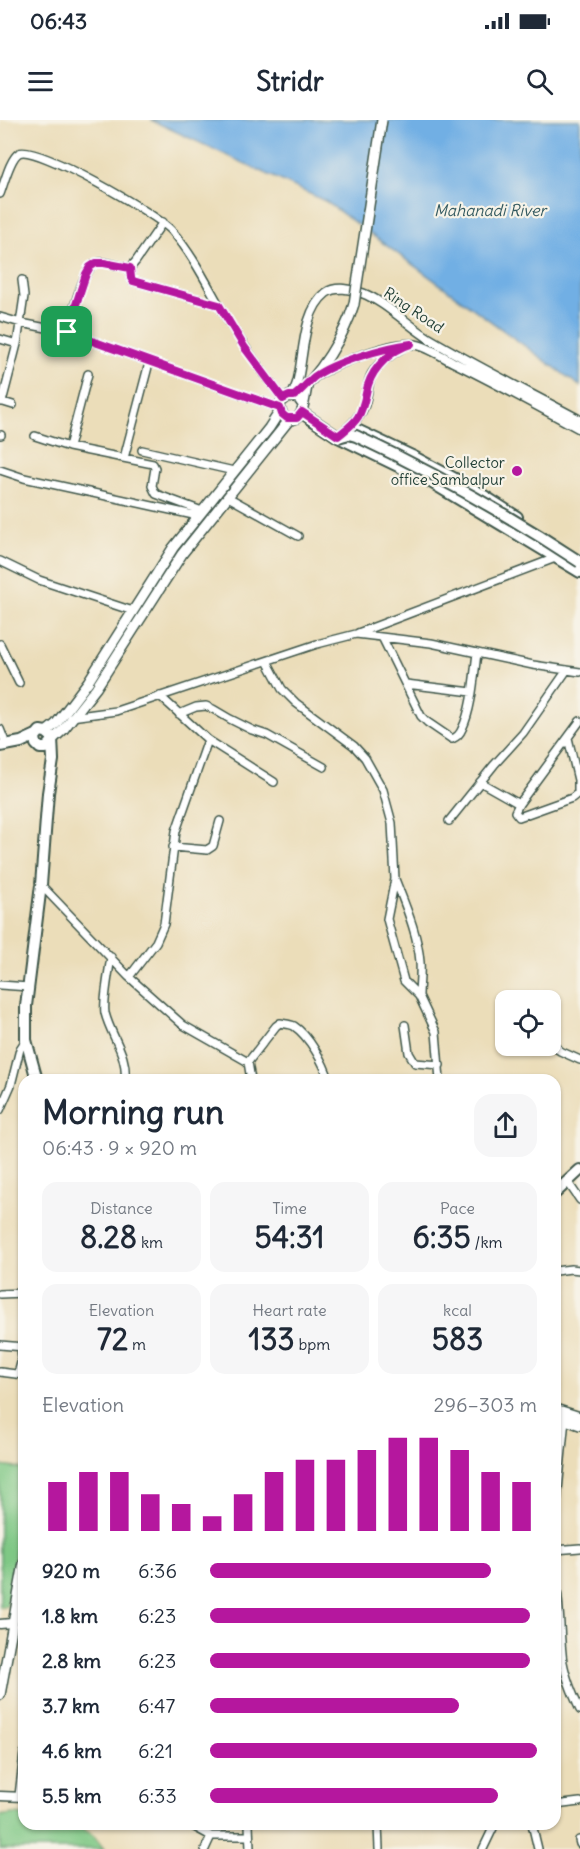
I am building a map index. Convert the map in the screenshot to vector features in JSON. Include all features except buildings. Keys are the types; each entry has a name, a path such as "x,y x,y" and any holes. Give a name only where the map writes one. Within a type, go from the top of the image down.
{"main road":[{"path":"68,715 173,548 269,428 286,402 311,380 344,331 354,304 382,120"},
{"path":"286,402 284,417 297,418 311,380"},
{"path":"286,402 298,398 302,409 338,436 429,481 580,572"},
{"path":"3,745 43,740 56,724 96,688 182,554 290,419"},
{"path":"338,436 350,430 357,430 412,456 470,487 570,551 580,560"},
{"path":"338,436 349,434 356,436 455,486 580,560"},
{"path":"35,1074 26,1040 26,1006 41,885 50,774 43,740"},
{"path":"561,1187 580,1170"},
{"path":"561,1410 580,1417"},
{"path":"561,1418 580,1425"},
{"path":"0,1695 12,1623 18,1603"}],"street":[{"path":"0,194 14,157 23,152 33,153 69,167 163,222 191,256 245,348 286,402"},
{"path":"163,222 130,268 133,281 219,305"},
{"path":"67,332 90,267 96,263 104,263 130,268"},
{"path":"13,405 1,401 21,323 24,296 22,280"},
{"name":"Ring Road","path":"286,402 298,381 307,326 320,301 331,290 349,290 371,297 430,338 580,420"},
{"path":"0,316 21,323 67,332 149,363 286,402"},
{"path":"0,339 17,344"},
{"path":"338,436 359,416 373,373 389,357 404,346 411,344"},
{"name":"Ring Road","path":"311,380 340,364 377,351 411,344 423,347 470,370 580,429"},
{"path":"124,458 149,363"},
{"path":"69,447 88,374"},
{"path":"35,436 69,447 153,464 155,468 152,486 156,494 200,514"},
{"path":"142,450 234,471"},
{"path":"0,470 24,478 200,514"},
{"path":"228,497 298,536"},
{"path":"68,715 116,711 297,650 356,634 557,558 570,551"},
{"path":"0,561 39,580 134,611"},
{"path":"356,634 431,643 580,672"},
{"path":"383,639 421,716 452,739 458,736 463,729 472,692 477,653"},
{"path":"0,645 19,683"},
{"path":"267,661 282,689 296,703 354,746 365,758 383,790 392,823 395,879 387,919 404,981 419,996 436,1032 440,1074"},
{"path":"449,821 523,733 567,670"},
{"path":"406,684 472,692"},
{"path":"160,696 208,740 274,782"},
{"path":"179,714 196,707 206,706 324,766"},
{"path":"568,738 578,780 578,793 572,798 519,818 515,812 519,804 580,721"},
{"path":"0,729 3,745"},
{"path":"129,977 156,942 164,924 176,831 208,740"},
{"path":"480,782 519,804"},
{"path":"173,847 207,850 213,846 220,821"},
{"path":"395,879 417,945 420,960 419,996"},
{"path":"41,885 129,977 183,1024 248,1062"},
{"path":"111,957 105,1014 124,1058 125,1074"},
{"path":"0,985 29,987"},
{"path":"250,1074 248,1062 280,1023 292,1025 306,1036 327,1074"},
{"path":"405,1025 408,1053 415,1063 440,1065"},
{"path":"0,1110 11,1085 20,1049 26,1040"},
{"path":"561,1051 580,1060"},
{"path":"567,1181 580,1200"},
{"path":"561,1270 580,1270"},
{"path":"0,1294 18,1293"},
{"path":"0,1345 18,1347"},
{"path":"0,1372 18,1375"},
{"path":"561,1460 565,1419"},
{"path":"561,1550 580,1548"},
{"path":"0,1624 12,1623"},
{"path":"561,1632 563,1663 570,1688 580,1710"},
{"path":"0,1796 18,1796"},
{"path":"561,1804 580,1802"},
{"path":"200,1830 211,1836 249,1836"},
{"path":"249,1830 250,1849"},
{"path":"378,1830 378,1849"},
{"path":"483,1849 492,1830"},
{"path":"533,1830 538,1849"},
{"path":"205,1849 211,1836"}],"green space":[{"path":"0,1466 18,1468 18,1535 7,1606 0,1607"},
{"path":"18,1814 18,1830 84,1830 94,1836 104,1849 0,1849 0,1816"}],"water":[{"name":"Mahanadi River","path":"151,120 580,120 580,386 325,201"}],"place":[{"name":"Collector office Sambalpur","path":"517,471"}],"route":[{"path":"96,263 104,263 130,268 133,281 219,305 245,348 283,399 294,396 312,379 340,364 377,351 411,344 404,346 382,362 373,373 359,416 338,436 302,412 297,418 287,418 282,414 280,408 67,332 86,274 96,263"}]}
